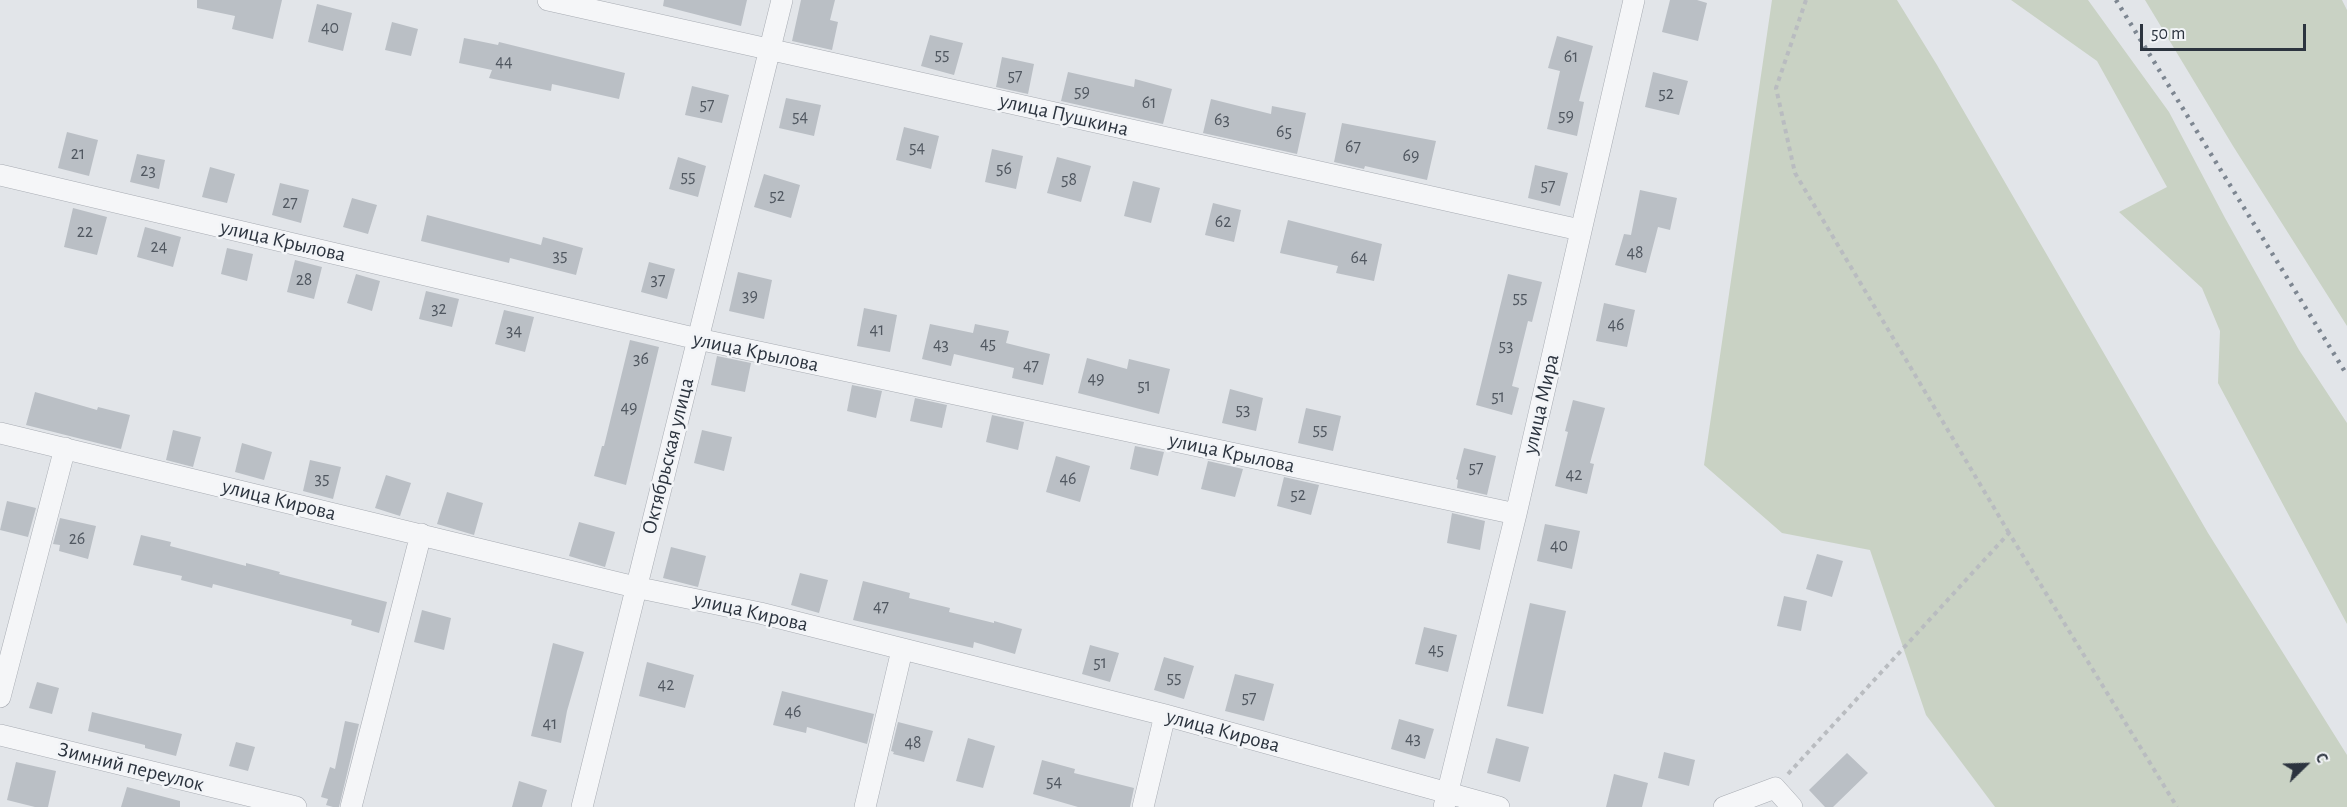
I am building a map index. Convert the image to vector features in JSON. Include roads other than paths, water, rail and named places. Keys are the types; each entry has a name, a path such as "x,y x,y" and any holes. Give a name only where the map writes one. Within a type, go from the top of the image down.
{"street":[{"name":"улица Пушкина","path":"548,0 1580,230"},
{"name":"Октябрьская улица","path":"582,807 782,0"},
{"name":"улица Мира","path":"1446,799 1516,513 1634,0"},
{"name":"улица Крылова","path":"0,175 698,339 1516,513"},
{"name":"улица Кирова","path":"0,432 635,587 760,613 1165,716 1446,799 1499,807"},
{"path":"0,697 65,448"},
{"path":"351,807 421,534"},
{"path":"865,807 902,650"},
{"path":"1143,807 1165,716"},
{"name":"Зимний переулок","path":"0,735 296,807"},
{"path":"1724,807 1775,788 1792,807"}],"railway":[{"path":"2116,0 2347,375"}]}
